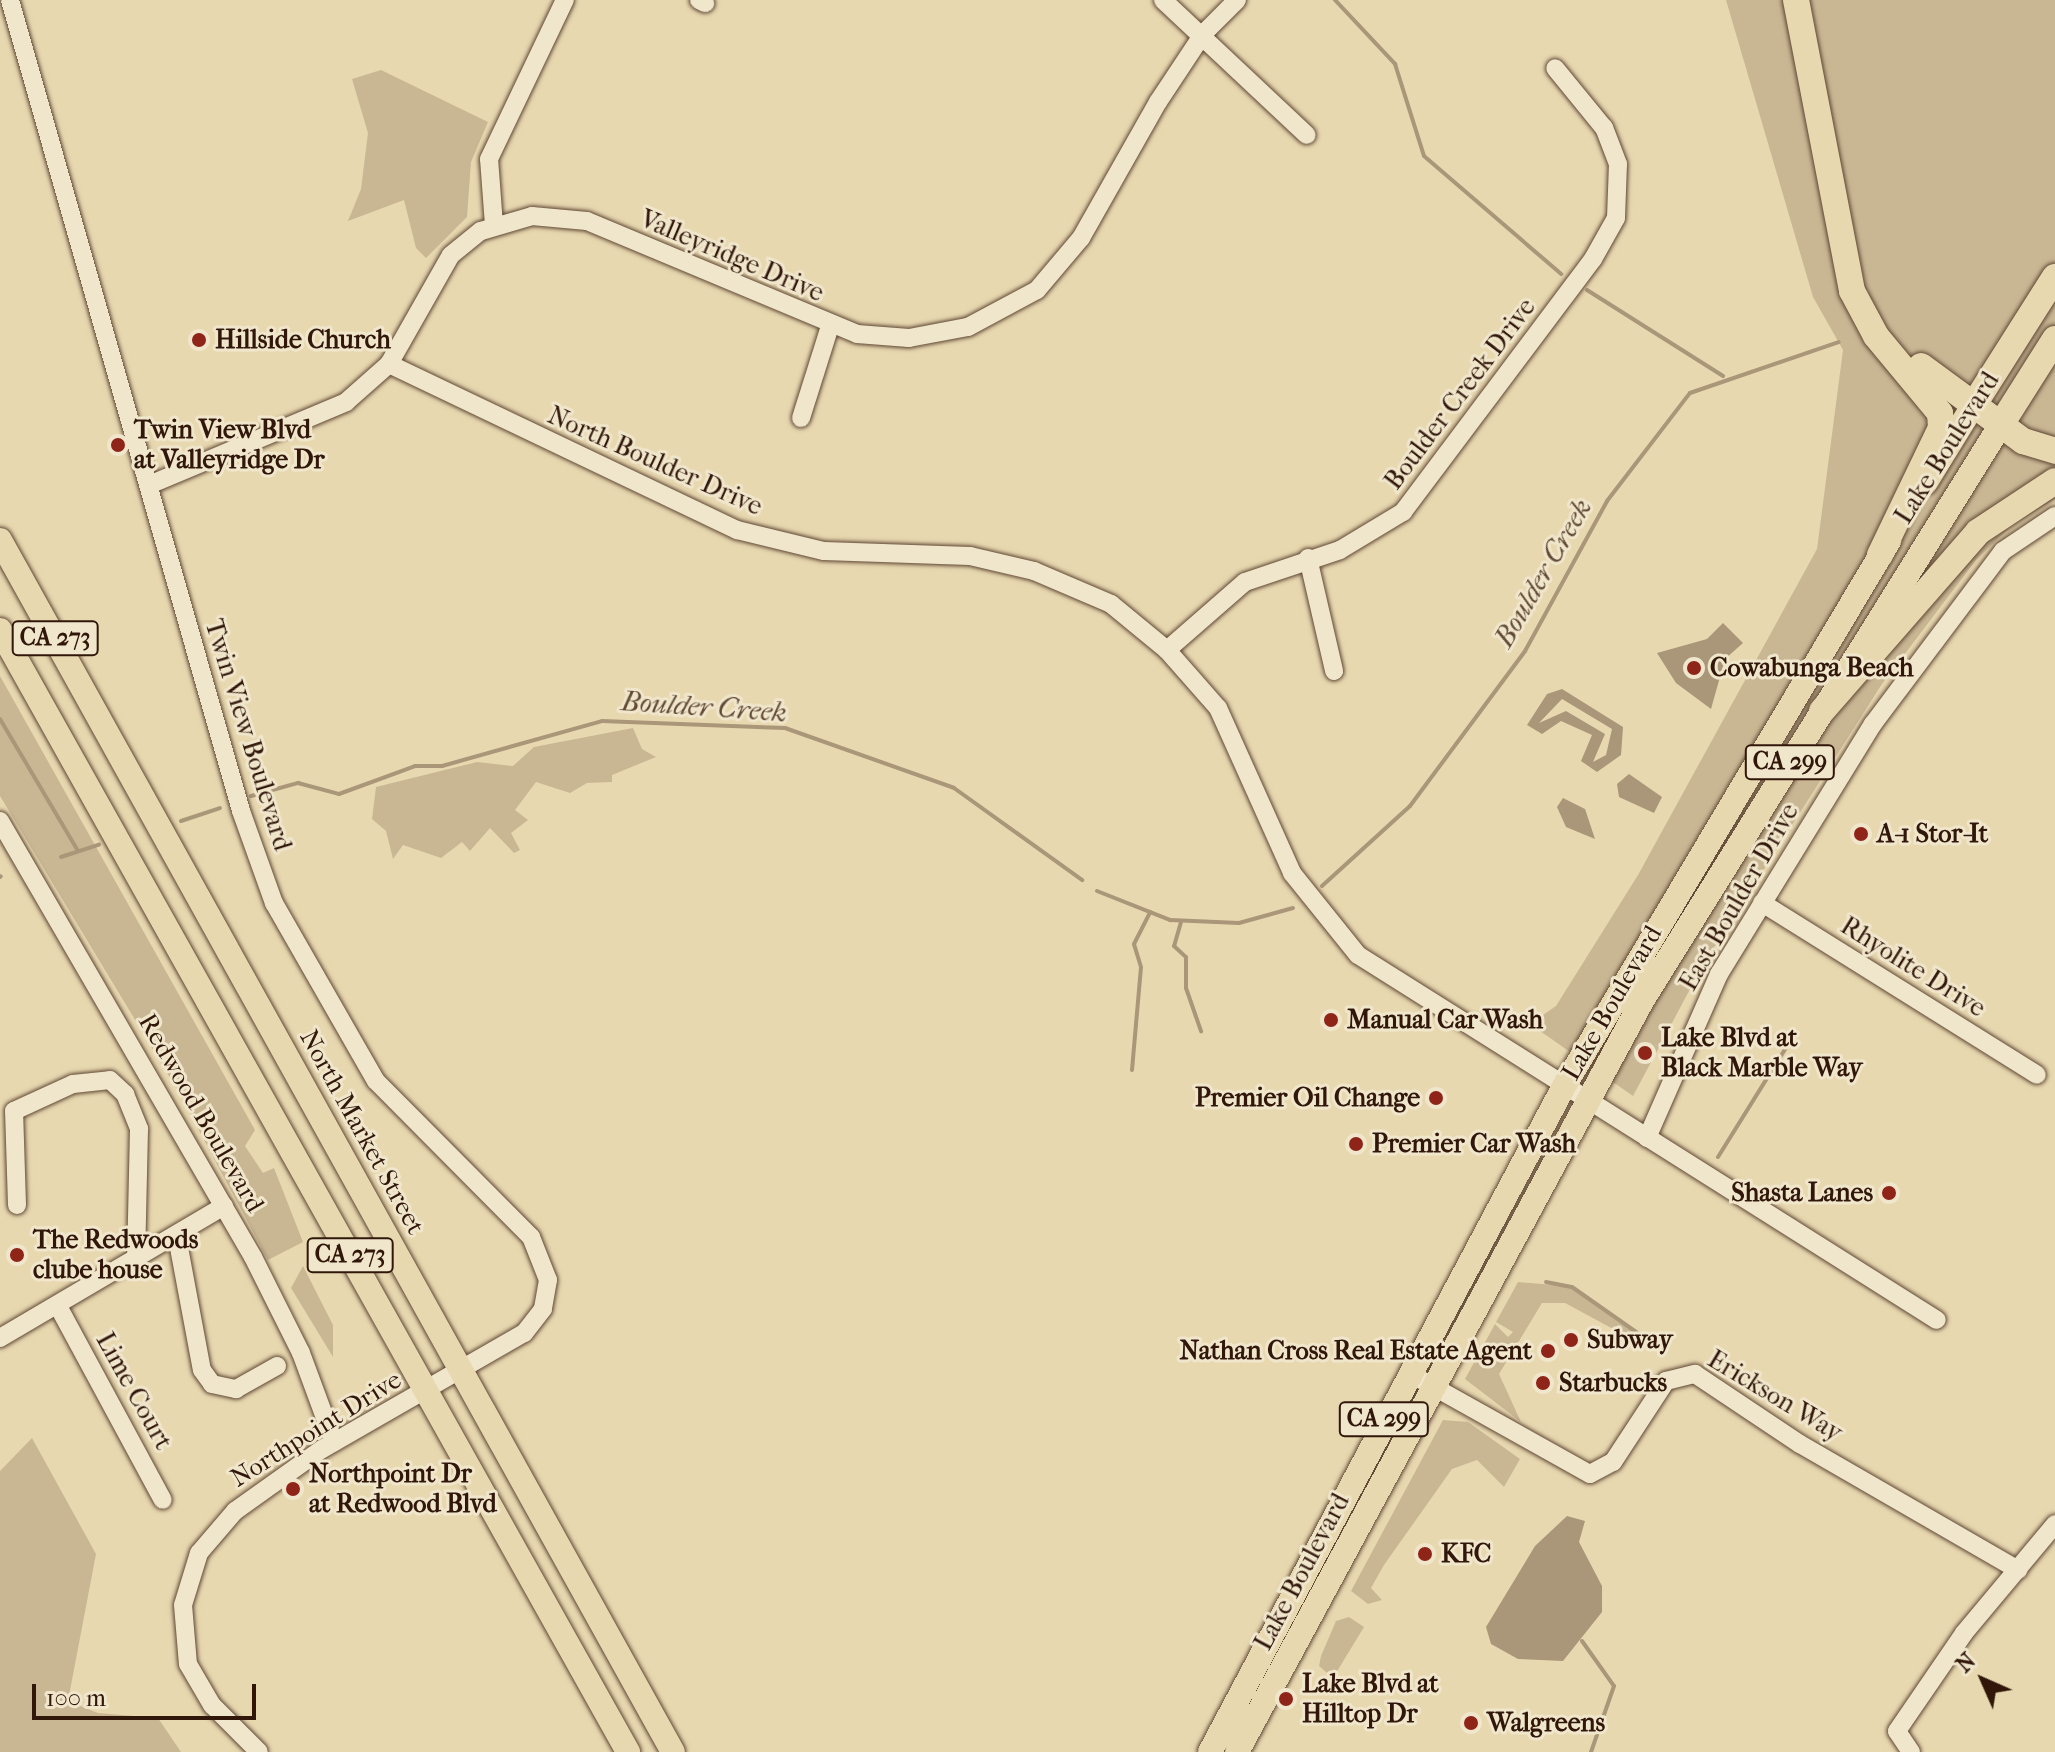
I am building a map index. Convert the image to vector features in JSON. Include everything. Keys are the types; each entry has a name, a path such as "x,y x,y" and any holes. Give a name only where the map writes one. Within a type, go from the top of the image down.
{"highway":[{"path":"1796,0 1843,257 1863,313 1940,413 1941,428 1880,555"},
{"name":"Lake Boulevard","path":"1973,406 2055,277"},
{"path":"1863,313 2000,426 2055,451"},
{"name":"Lake Boulevard","path":"2000,426 2055,339"},
{"path":"1822,711 1978,532 2055,481"}],"main road":[{"name":"Lake Boulevard","path":"1237,1752 1563,1088 1880,555 1973,406"},
{"name":"Lake Boulevard","path":"1210,1752 1419,1379 1822,711 2000,426"},
{"name":"North Market Street","path":"0,540 673,1752"},
{"name":"CA 273","path":"0,630 628,1752"}],"street":[{"name":"Twin View Boulevard","path":"10,0 149,485 274,903 376,1081 531,1237 544,1259 547,1294 534,1323 462,1368"},
{"path":"494,225 489,159 565,0"},
{"path":"1163,0 1203,34 1307,135"},
{"name":"Valleyridge Drive","path":"149,485 346,402 389,364 438,269 494,225 544,214 587,221 830,326 888,337 950,333 1037,290 1095,218 1203,34 1237,0"},
{"name":"Boulder Creek Drive","path":"1167,650 1245,582 1308,558 1340,550 1403,512 1604,241 1619,195 1615,153 1604,128 1555,68"},
{"path":"801,418 830,326"},
{"name":"North Boulder Drive","path":"389,364 737,530 824,551 938,550 1034,571 1111,604 1167,650 1226,722 1292,873 1321,915 1389,978 1937,1320"},
{"name":"East Boulder Drive","path":"1647,1138 1715,981 1873,724 1957,607 2003,551 2055,516"},
{"path":"1308,558 1334,671"},
{"name":"Redwood Boulevard","path":"1,824 224,1206 288,1324 334,1442"},
{"name":"Rhyolite Drive","path":"1762,903 2037,1075"},
{"path":"17,1205 14,1111 73,1084 110,1080 125,1094 139,1129 136,1262"},
{"path":"0,1338 59,1308 224,1206"},
{"path":"177,1237 202,1370 212,1384 236,1389 277,1366"},
{"name":"Lime Court","path":"59,1308 163,1500"},
{"name":"Northpoint Drive","path":"259,1752 212,1705 188,1664 186,1590 221,1523 334,1442 462,1368"},
{"name":"Erickson Way","path":"1419,1379 1590,1474 1613,1462 1666,1381 1695,1374 1800,1444 2018,1570"},
{"path":"1910,1752 1897,1731 2055,1524"}],"shaded area":[{"path":"1726,0 2055,0 2055,499 2011,526 1976,560 1882,684 1704,963 1633,1096 1530,1024 1556,1006 1638,875 1817,549 1843,350 1813,297"},
{"path":"381,70 488,122 471,162 467,217 426,258 416,248 404,200 348,221 361,189 368,133 352,79"},
{"name":"Cowabunga Beach","path":"1723,623 1743,643 1725,659 1711,709 1676,683 1657,653 1707,639"},
{"path":"0,676 255,1130 245,1146 263,1173 274,1168 303,1242 268,1260 178,1091 0,796"},
{"path":"1562,689 1623,727 1621,755 1597,772 1581,761 1592,735 1561,721 1542,734 1527,725 1547,694","holes":["1562,699 1612,729 1606,755 1593,762 1605,734 1566,711 1539,723"]},
{"path":"633,728 642,749 656,757 612,775 612,782 587,783 570,793 536,782 515,810 528,820 511,833 520,850 514,853 490,828 470,851 462,842 441,858 403,845 393,859 386,831 372,819 376,787 477,762 513,766 534,747"},
{"path":"1629,774 1662,797 1654,813 1619,797 1617,784"},
{"path":"1563,798 1585,809 1595,839 1566,827 1557,807"},
{"path":"303,1266 333,1325 333,1357 291,1288"},
{"path":"1518,1282 1567,1286 1659,1345 1654,1351 1565,1303 1542,1303 1499,1374 1521,1422 1465,1379 1495,1324 1508,1337 1513,1332 1496,1322"},
{"path":"1443,1420 1468,1422 1520,1459 1504,1487 1477,1460 1452,1469 1371,1588 1382,1600 1368,1604 1351,1591"},
{"path":"32,1438 96,1554 68,1701 98,1713 158,1718 181,1752 0,1752 0,1471"},
{"path":"1567,1516 1585,1521 1579,1542 1602,1586 1602,1612 1563,1661 1518,1659 1491,1644 1486,1627 1535,1546"},
{"path":"1349,1617 1364,1627 1333,1678 1319,1666 1321,1656 1336,1621"}],"waterway":[{"path":"1335,0 1395,64 1424,156 1561,274"},
{"path":"1587,290 1723,376"},
{"name":"Boulder Creek","path":"1322,886 1410,806 1525,651 1607,501 1690,393 1839,342"},
{"path":"0,719 78,851"},
{"name":"Boulder Creek","path":"251,796 298,783 339,794 415,766 442,766 602,721 785,728 954,788 1082,880"},
{"name":"Boulder Creek","path":"181,821 220,808"},
{"name":"Boulder Creek","path":"61,857 99,845"},
{"name":"Boulder Creek","path":"1097,891 1170,920 1239,923 1293,908"},
{"path":"1132,1070 1141,967 1134,944 1150,912"},
{"path":"1181,922 1174,946 1186,957 1186,988 1201,1031"},
{"path":"1718,1157 1789,1043"},
{"path":"1546,1282 1572,1287 1665,1352"},
{"path":"1582,1641 1614,1686 1591,1752"}],"place":[{"name":"Hillside Church","path":"199,340"},
{"name":"Twin View Blvd at Valleyridge Dr","path":"118,445"},
{"name":"Cowabunga Beach","path":"1694,668"},
{"name":"A-1 Stor-It","path":"1861,834"},
{"name":"Manual Car Wash","path":"1331,1020"},
{"name":"Lake Blvd at Black Marble Way","path":"1645,1053"},
{"name":"Premier Oil Change","path":"1436,1098"},
{"name":"Premier Car Wash","path":"1356,1144"},
{"name":"Shasta Lanes","path":"1889,1193"},
{"name":"The Redwoods clube house","path":"17,1255"},
{"name":"Subway","path":"1571,1340"},
{"name":"Nathan Cross Real Estate Agent","path":"1548,1351"},
{"name":"Starbucks","path":"1543,1383"},
{"name":"Northpoint Dr at Redwood Blvd","path":"293,1489"},
{"name":"KFC","path":"1425,1554"},
{"name":"Lake Blvd at Hilltop Dr","path":"1286,1699"},
{"name":"Walgreens","path":"1471,1723"}]}
